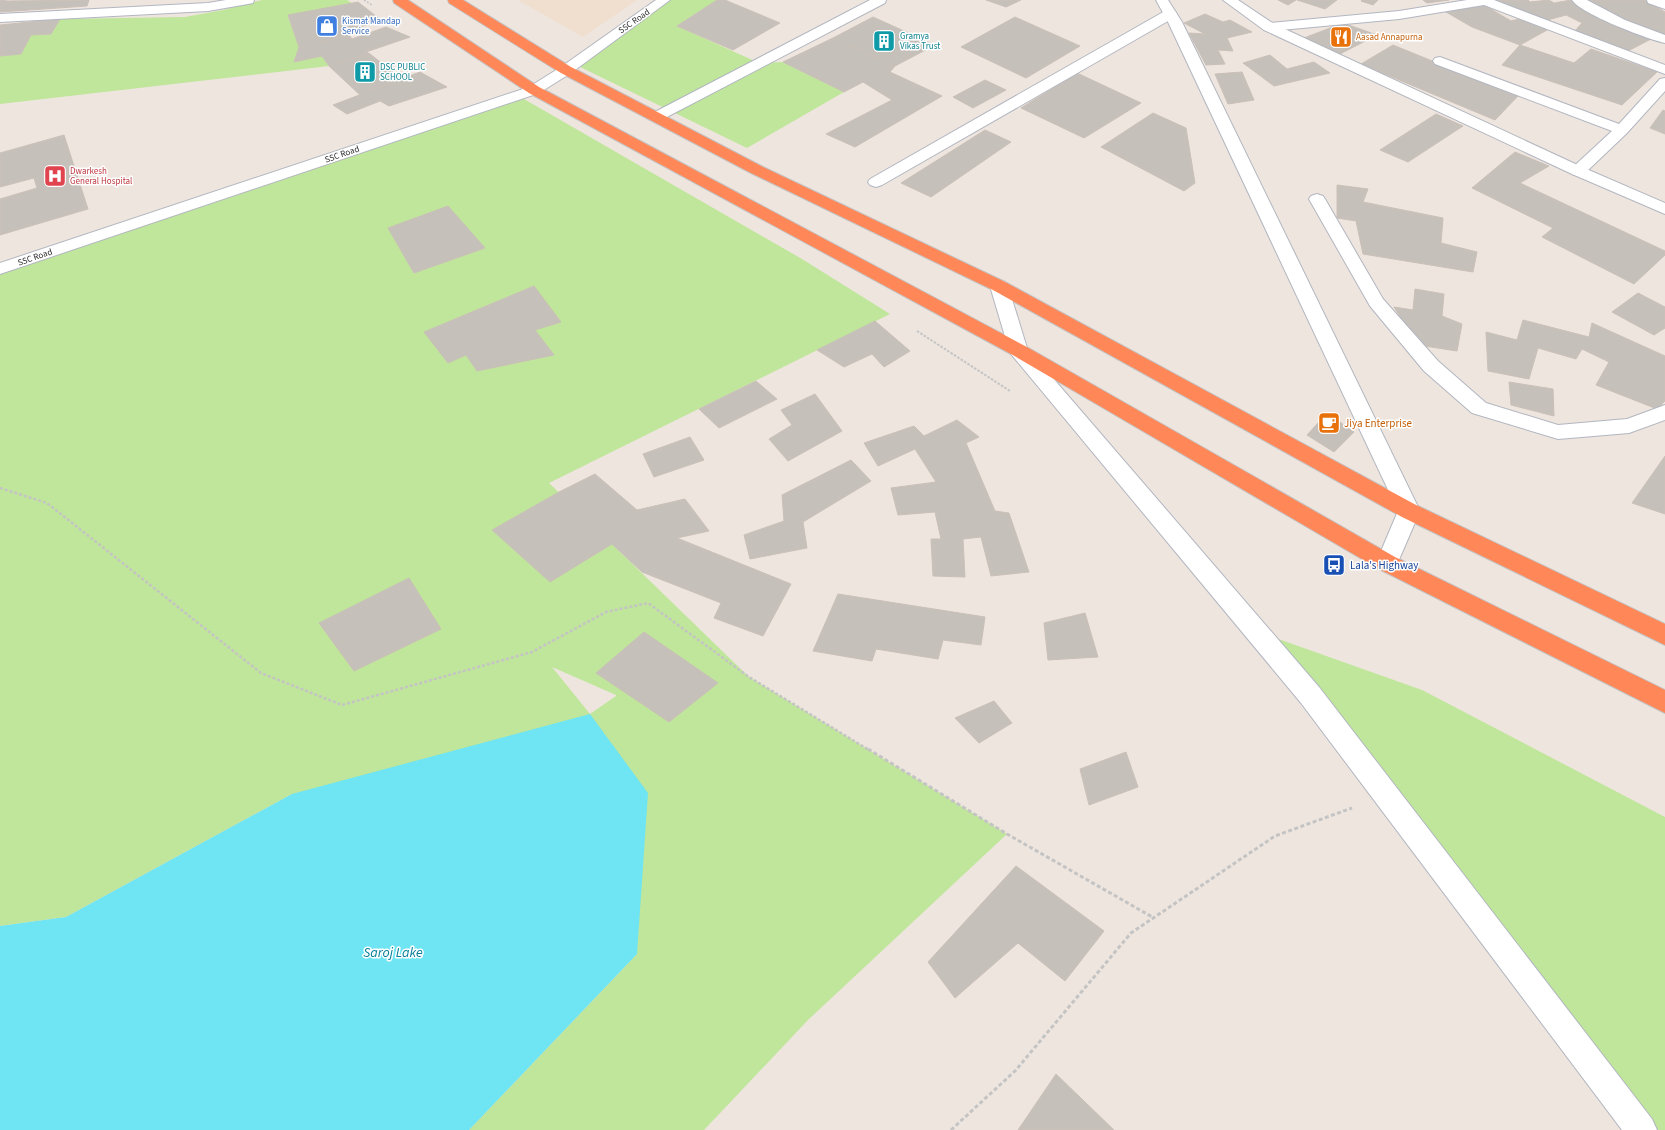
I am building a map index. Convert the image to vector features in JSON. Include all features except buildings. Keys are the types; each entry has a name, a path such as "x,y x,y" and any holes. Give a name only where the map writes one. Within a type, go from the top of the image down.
{"highway":[{"path":"399,0 534,90 1018,350 1387,563 1665,702"},
{"path":"454,0 566,70 756,170 999,286 1409,511 1665,635"}],"street":[{"path":"0,18 203,8 248,0"},
{"name":"SSC Road","path":"0,269 534,90 566,70 664,0"},
{"path":"656,117 880,0"},
{"path":"1229,0 1269,27 1578,171 1665,209"},
{"path":"1578,0 1607,17 1643,32 1665,39"},
{"path":"1654,0 1665,5"},
{"path":"1269,27 1399,15 1485,1 1665,70"},
{"path":"876,182 1166,7 1409,511 1387,563"},
{"path":"1440,61 1622,130"},
{"path":"1578,171 1622,130 1665,82"},
{"path":"1318,199 1376,302 1431,366 1479,408 1558,432 1629,426 1665,412"},
{"path":"999,286 1018,350 1310,695 1641,1130"}],"path":[{"path":"0,488 47,503 261,673 342,705 532,652 606,612 648,603 756,681 1007,834 1154,918"},
{"path":"951,1130 1015,1071 1131,933 1275,836 1386,795"}],"shaded area":[{"path":"518,0 637,0 583,37"}],"green space":[{"path":"262,0 347,0 352,3 288,16 299,47 294,62 322,56 329,66 0,104 0,56 21,54 31,35 51,34 60,19 185,17 223,10"},
{"path":"664,0 717,0 677,26 759,63 783,62 844,92 747,148 574,64"},
{"path":"517,95 802,259 890,314 549,483 749,677 1007,834 808,1020 704,1130 469,1130 637,954 292,794 66,917 0,926 0,269","holes":["552,667 616,695 590,714"]},
{"path":"1256,631 1422,690 1665,817 1665,1130 1638,1130"}],"water":[{"name":"Saroj Lake","path":"590,714 648,793 637,954 469,1130 0,1130 0,926 66,917 292,794"}],"place":[{"name":"Kismat Mandap Service","path":"327,26"},
{"name":"Aasad Annapurna","path":"1341,37"},
{"name":"Gramya Vikas Trust","path":"884,41"},
{"name":"DSC PUBLIC SCHOOL","path":"365,72"},
{"name":"Dwarkesh General Hospital","path":"55,176"},
{"name":"Jiya Enterprise","path":"1329,423"},
{"name":"Lala's Highway","path":"1334,565"}]}
